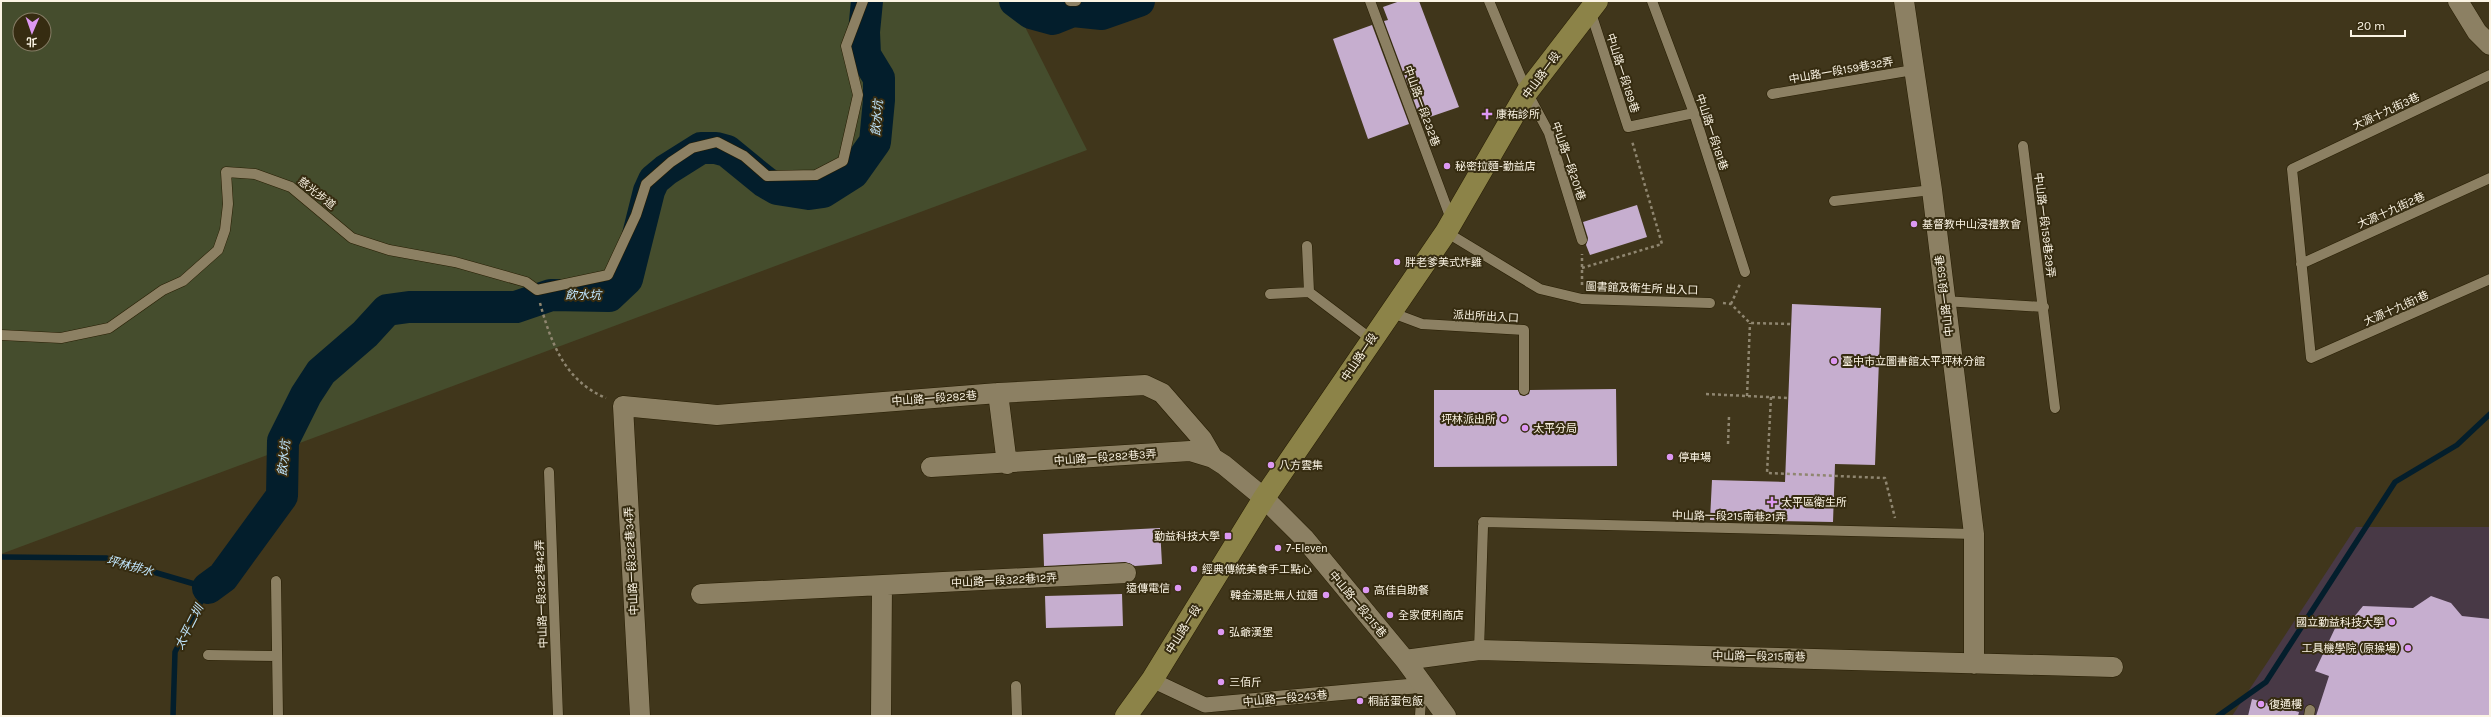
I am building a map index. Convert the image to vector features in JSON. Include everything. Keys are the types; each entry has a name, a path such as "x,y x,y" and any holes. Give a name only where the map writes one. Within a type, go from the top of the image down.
{"main road":[{"name":"中山路一段","path":"1126,716 1152,680 1264,498 1449,225 1527,92 1593,5"}],"street":[{"name":"中山路一段159巷","path":"1904,1 1932,190 1944,301 1974,534 1974,664"},
{"path":"2458,1 2477,32 2490,45"},
{"name":"中山路一段282巷","path":"623,406 717,415 998,393 1145,385 1162,393 1202,439 1213,458"},
{"path":"998,393 1007,464"},
{"name":"中山路一段322巷34弄","path":"623,406 640,716"},
{"name":"中山路一段282巷3弄","path":"931,467 1007,464 1190,451 1213,458 1264,498"},
{"name":"中山路一段215巷","path":"1264,498 1304,538 1405,660 1427,688 1446,716"},
{"name":"中山路一段322巷12弄","path":"701,594 1126,573"},
{"path":"881,716 882,586"},
{"name":"中山路一段215南巷","path":"1405,660 1479,650 2113,667"},
{"name":"中山路一段243巷","path":"1152,680 1206,711 1427,688"}],"lane":[{"name":"慈光步道","path":"1,335 61,338 109,328 163,290 184,281 218,250 225,230 228,204 226,172 255,174 291,187 352,238 389,250 454,262 526,282 536,290 608,275 636,214 646,184 671,162 692,148 717,142 744,156 767,176 816,175 843,161 858,95 846,46 863,1"},
{"path":"1070,1 1076,1"},
{"name":"中山路一段232巷","path":"1370,1 1449,225"},
{"name":"中山路一段201巷","path":"1489,1 1527,92 1549,133 1582,240"},
{"name":"中山路一段181巷","path":"1652,1 1694,113 1745,272"},
{"name":"中山路一段189巷","path":"1593,5 1628,127 1694,113"},
{"name":"中山路一段159巷32弄","path":"1772,94 1914,70"},
{"name":"大源十九街3巷","path":"2301,264 2292,169 2490,75"},
{"name":"中山路一段159巷29弄","path":"2023,146 2044,307 2055,408"},
{"name":"大源十九街2巷","path":"2301,264 2490,178"},
{"path":"1834,201 1932,190"},
{"name":"圖書館及衛生所 出入口","path":"1449,225 1540,289 1582,299 1710,303"},
{"path":"1307,246 1309,292"},
{"name":"大源十九街1巷","path":"2301,264 2311,358 2490,279"},
{"path":"1270,294 1309,292 1371,339"},
{"path":"1944,301 2044,307"},
{"name":"派出所出入口","path":"1390,312 1422,324 1524,330 1524,390"},
{"name":"中山路一段322巷42弄","path":"549,472 558,716"},
{"name":"中山路一段215南巷21弄","path":"1479,650 1483,524 1974,534"},
{"path":"276,581 278,716"},
{"path":"208,655 276,656"},
{"path":"1016,686 1017,716"},
{"path":"1420,716 1420,700 1427,688"}],"path":[{"path":"1582,268 1662,244 1628,127"},
{"path":"1582,240 1582,299"},
{"path":"1732,304 1745,272"},
{"path":"1710,303 1732,304 1750,323 1791,324"},
{"path":"541,305 550,338 573,376 597,394 623,406"},
{"path":"1747,396 1750,323"},
{"path":"1706,394 1788,398"},
{"path":"1771,397 1767,473 1885,478 1898,532"},
{"path":"1728,444 1729,417"}],"shaded area":[{"name":"國立勤益科技大學","path":"2356,527 2490,527 2490,716 2232,716"}],"green space":[{"path":"1,1 1012,1 1087,150 1,554"}],"building":[{"path":"1400,1 1419,1 1459,107 1421,120 1384,21 1388,20 1383,7"},
{"path":"1372,25 1409,124 1368,139 1333,39"},
{"path":"1637,205 1647,237 1590,255 1586,245 1588,238 1583,222"},
{"name":"臺中市立圖書館太平坪林分館","path":"1792,304 1881,308 1875,465 1835,464 1833,522 1710,520 1712,480 1785,482"},
{"name":"太平分局","path":"1616,389 1617,466 1434,467 1434,390 1518,390 1520,395 1524,396 1529,394 1530,390"},
{"path":"1160,528 1162,564 1135,566 1125,562 1044,566 1043,534"},
{"path":"1122,594 1123,626 1046,628 1045,596"},
{"name":"工具機學院 (原操場)","path":"2431,596 2451,603 2462,616 2490,619 2490,716 2316,716 2329,676 2315,671 2337,624 2349,623 2363,606 2413,608"},
{"name":"復通樓","path":"2252,699 2299,712 2298,716 2248,716"}],"waterway":[{"name":"飲水坑","path":"208,588 223,577 282,496 283,441 306,395 321,372 365,334 387,310 409,307 516,307 551,295 609,296 627,279 649,191 654,180 666,170 701,148 716,148 727,151 765,182 777,189 809,194 823,192 853,173 875,142 879,100 879,78 865,55 864,32 867,1"},
{"name":"飲水坑","path":"1015,1 1031,13 1053,19 1073,11 1102,14 1139,1"},
{"path":"2218,716 2266,682 2395,482 2457,445 2490,414"},
{"name":"坪林排水","path":"1,557 106,558 208,588 175,652 173,716"}],"place":[{"name":"康祐診所","path":"1487,114"},
{"name":"秘密拉麵-勤益店","path":"1447,166"},
{"name":"基督教中山浸禮教會","path":"1914,224"},
{"name":"胖老爹美式炸雞","path":"1397,262"},
{"name":"臺中市立圖書館太平坪林分館","path":"1834,361"},
{"name":"坪林派出所","path":"1504,419"},
{"name":"太平分局","path":"1525,428"},
{"name":"停車場","path":"1670,457"},
{"name":"八方雲集","path":"1271,465"},
{"name":"太平區衛生所","path":"1772,502"},
{"name":"勤益科技大學","path":"1228,536"},
{"name":"7-Eleven","path":"1278,548"},
{"name":"經典傳統美食手工點心","path":"1194,569"},
{"name":"遠傳電信","path":"1178,588"},
{"name":"高佳自助餐","path":"1366,590"},
{"name":"韓金湯匙無人拉麵","path":"1326,595"},
{"name":"全家便利商店","path":"1390,615"},
{"name":"國立勤益科技大學","path":"2392,622"},
{"name":"弘爺漢堡","path":"1221,632"},
{"name":"工具機學院 (原操場)","path":"2408,648"},
{"name":"三佰斤","path":"1221,682"},
{"name":"桐話蛋包飯","path":"1360,701"},
{"name":"復通樓","path":"2261,704"}],"water label":[{"name":"太平二圳","path":"189,627"}]}
